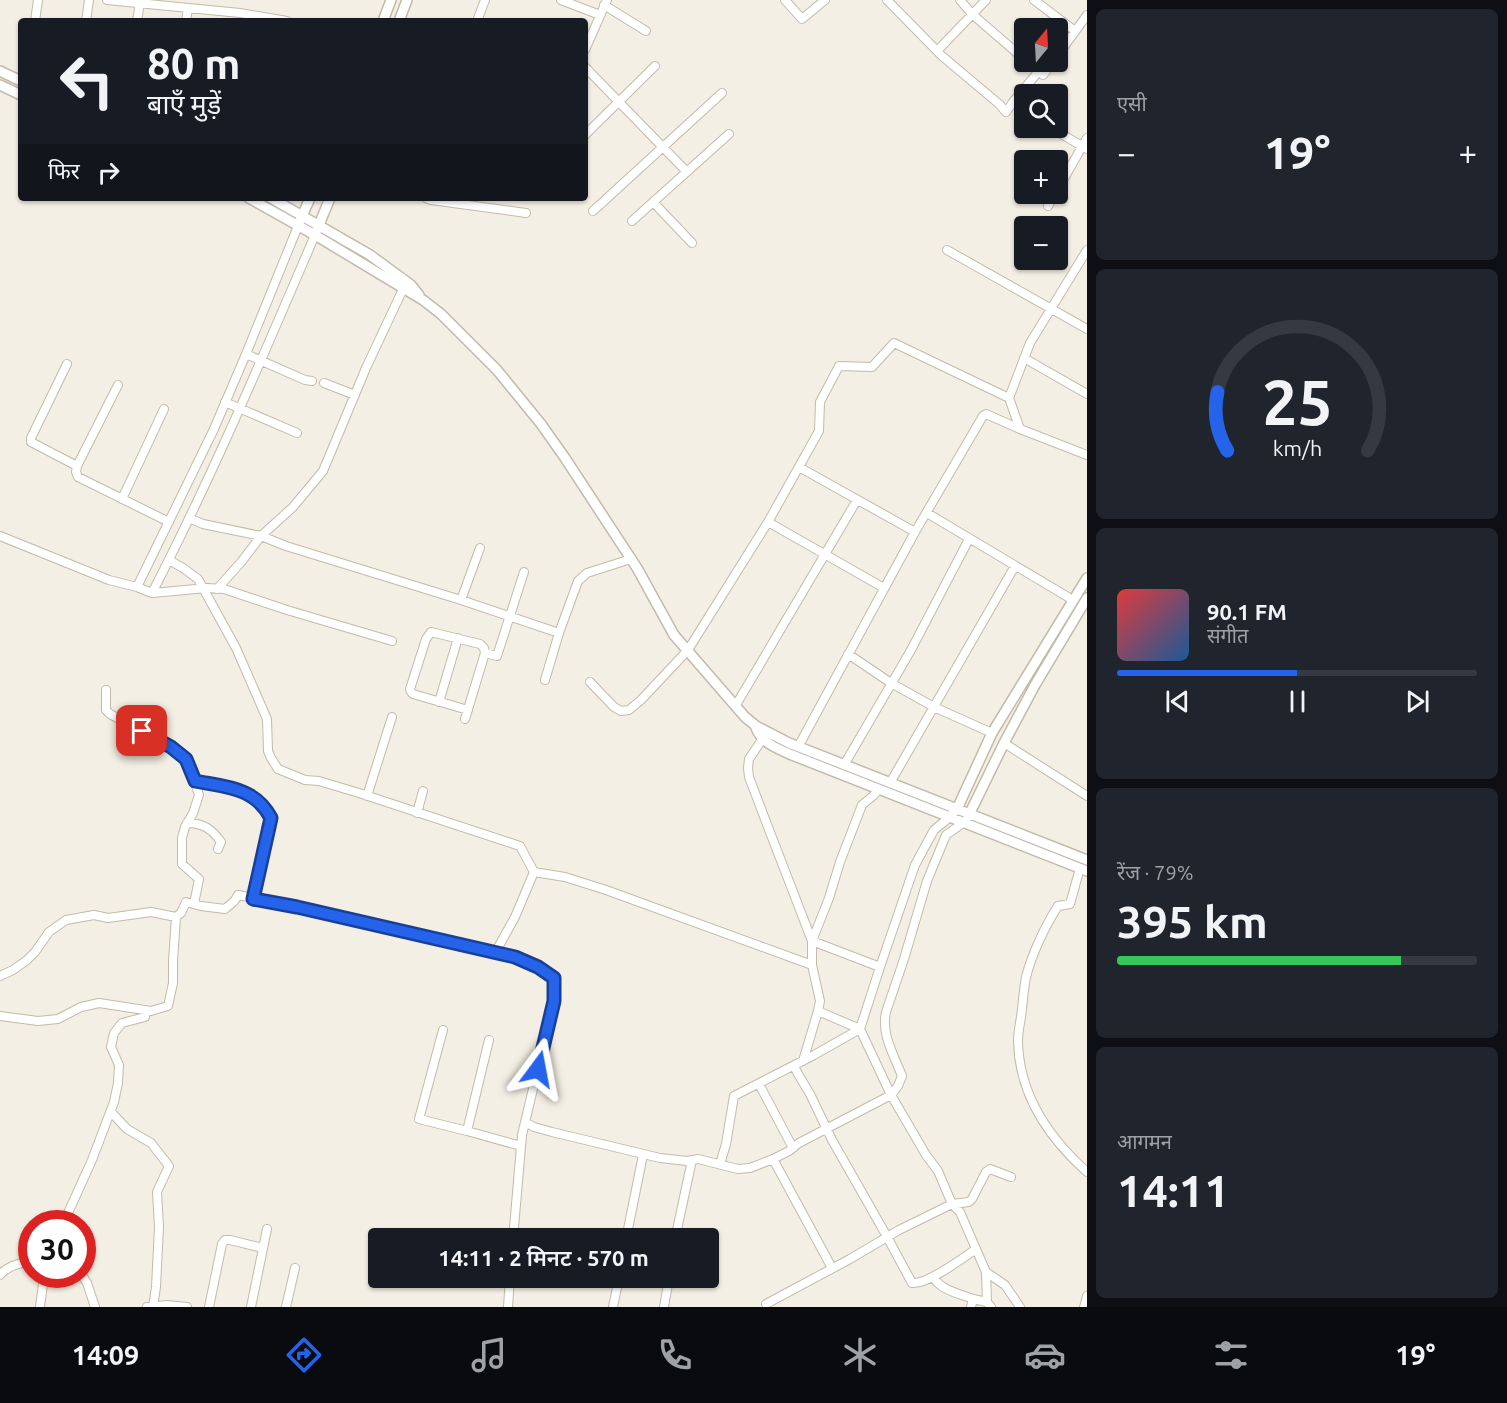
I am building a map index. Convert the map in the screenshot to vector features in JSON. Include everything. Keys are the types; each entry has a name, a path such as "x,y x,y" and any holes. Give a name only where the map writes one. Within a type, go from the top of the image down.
{"street":[{"path":"35,18 38,0"},
{"path":"86,18 89,0"},
{"path":"106,0 240,13 268,18"},
{"path":"384,18 391,0"},
{"path":"400,18 406,0"},
{"path":"478,18 485,0"},
{"path":"561,0 600,15"},
{"path":"785,0 802,19 825,0"},
{"path":"887,0 938,51 1006,112 1038,72"},
{"path":"960,0 972,14 1014,50"},
{"path":"938,51 986,0"},
{"path":"1034,0 1075,31"},
{"path":"138,18 140,3"},
{"path":"588,43 605,3 646,31"},
{"path":"186,18 188,8"},
{"path":"1068,41 1087,15"},
{"path":"588,132 655,66"},
{"path":"588,70 687,172"},
{"path":"0,71 18,80"},
{"path":"0,85 18,94"},
{"path":"593,211 722,93"},
{"path":"632,221 729,134"},
{"path":"1068,138 1085,147"},
{"path":"1068,173 1085,147 1087,138"},
{"path":"254,201 406,287"},
{"path":"276,201 370,255 441,314 497,370 565,458 631,559 674,635 745,717 756,726 758,734 798,747 1087,860"},
{"path":"138,587 214,429 309,201"},
{"path":"152,593 240,409 329,201"},
{"path":"458,201 526,213"},
{"path":"653,202 692,243"},
{"path":"947,250 1087,330"},
{"path":"1020,429 1009,398 1030,343 1087,250"},
{"path":"217,589 236,569 261,536 293,507 323,471 366,368 406,287"},
{"path":"590,682 614,707 621,711 629,710 688,650 768,522 819,431 820,402 839,366 872,367 894,343 1009,398"},
{"path":"246,354 312,381"},
{"path":"1024,358 1087,394"},
{"path":"67,364 31,442 77,466"},
{"path":"324,383 355,395"},
{"path":"118,385 76,472 78,477 169,522"},
{"path":"225,402 297,433"},
{"path":"122,499 164,409"},
{"path":"798,747 915,532 983,416 986,414 1087,455"},
{"path":"799,467 915,532"},
{"path":"736,705 857,500"},
{"path":"525,1122 543,1130 615,1146 643,1155 698,1159 738,1169 750,1168 773,1159 826,1128 891,1095 898,1086 902,1076 887,1040 884,1021 927,881 946,835 963,823 970,814 1035,685 1085,602 1073,600 927,513"},
{"path":"189,518 203,524 261,536 559,633"},
{"path":"768,522 884,588"},
{"path":"0,536 109,580 152,593 224,589 392,641"},
{"path":"844,765 911,650 969,539"},
{"path":"461,600 480,548"},
{"path":"545,680 578,581 586,573 631,559"},
{"path":"169,560 198,579 236,648 267,719 268,751 278,769 305,780 319,781 519,846 534,872"},
{"path":"890,783 1015,566"},
{"path":"485,653 497,656 524,572"},
{"path":"933,1277 943,1287 972,1303 989,1304 986,1272 960,1212 952,1204 938,1171 891,1095 861,1029 915,865 934,830 957,809 992,733 1087,578"},
{"path":"465,720 468,710 485,653 483,646 431,632 427,636 411,692 468,710"},
{"path":"439,702 458,638"},
{"path":"848,654 891,683 934,707 992,733"},
{"path":"106,690 106,710 110,714 171,747 186,759 199,795 182,838 182,864 199,879 194,904"},
{"path":"367,796 392,717"},
{"path":"765,735 771,746 792,755 1083,870 1070,904 1058,906 1048,921 1027,975 1018,1041 1025,1082 1036,1112 1070,1157 1087,1172"},
{"path":"765,735 749,759 749,777 812,941 812,965 820,1001 803,1061"},
{"path":"1004,743 1087,796"},
{"path":"195,781 247,793 267,810 271,818 253,899"},
{"path":"812,941 862,805 878,790"},
{"path":"417,813 423,791"},
{"path":"187,823 206,825 221,842 218,849"},
{"path":"534,872 565,877 606,890 812,965"},
{"path":"495,953 534,872"},
{"path":"0,976 27,960 49,932 66,920 94,915 108,918 151,912 176,916 181,913 186,902 225,909 234,903 238,895 515,957 538,967 554,978 554,1001 525,1122 514,1228"},
{"path":"0,1016 38,1021 58,1019 81,1007 99,1003 151,1011 168,1006 173,983 176,916"},
{"path":"812,941 880,967"},
{"path":"69,1210 111,1112 117,1089 119,1065 111,1047 114,1033 122,1023 145,1017 146,1010"},
{"path":"818,1011 861,1029"},
{"path":"720,1164 726,1144 734,1096 861,1029"},
{"path":"443,1030 418,1119 521,1146"},
{"path":"467,1131 489,1040"},
{"path":"794,1066 912,1283 917,1284 933,1277 976,1249"},
{"path":"759,1084 793,1148"},
{"path":"111,1112 127,1129 151,1143 169,1166 157,1192 159,1227 156,1287 151,1307 187,1307"},
{"path":"628,1228 643,1155"},
{"path":"773,1159 832,1268"},
{"path":"677,1228 692,1160"},
{"path":"766,1304 952,1204 971,1201 986,1172 990,1169 1011,1177"},
{"path":"251,1307 267,1229"},
{"path":"209,1307 222,1244 225,1240 263,1248"},
{"path":"0,1263 9,1268"},
{"path":"0,1275 18,1265"},
{"path":"286,1307 295,1268"},
{"path":"986,1272 1005,1285 1020,1307"},
{"path":"40,1307 42,1288"},
{"path":"88,1288 94,1307"},
{"path":"508,1307 509,1288"},
{"path":"613,1307 617,1288"},
{"path":"664,1307 667,1288"},
{"path":"1084,1307 1087,1296"}],"route":[{"path":"142,731 171,747 186,759 195,781 247,793 267,810 271,818 253,899 515,957 538,967 554,978 554,1001 538,1069"}]}
